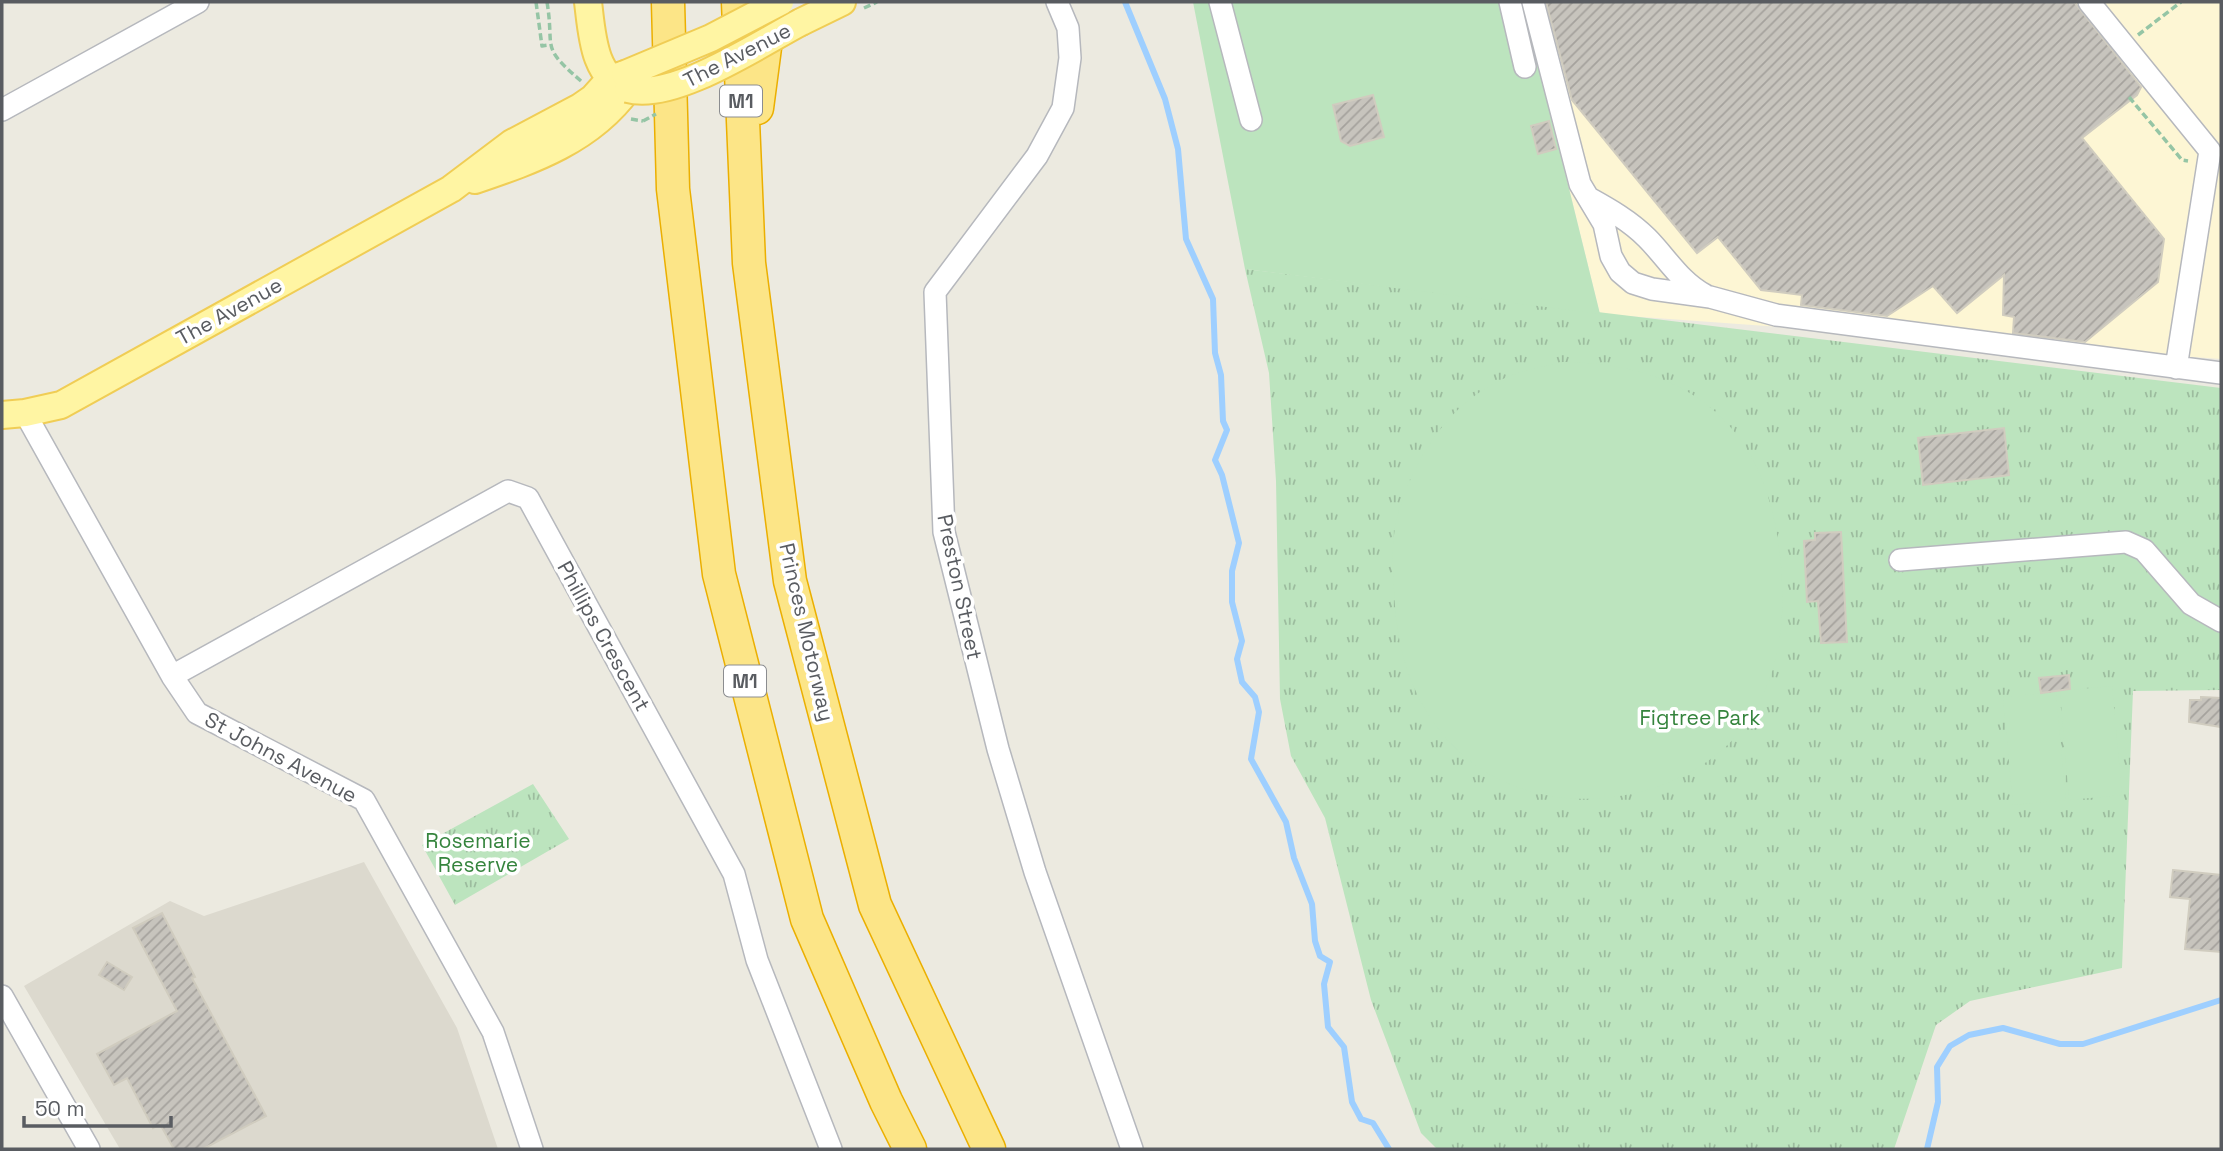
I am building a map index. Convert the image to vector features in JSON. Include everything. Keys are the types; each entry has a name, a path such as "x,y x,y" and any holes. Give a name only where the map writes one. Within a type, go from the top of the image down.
{"highway":[{"path":"655,2 673,189"},
{"name":"M1","path":"668,2 673,189 719,574 751,708 807,919 886,1101 910,1149"},
{"name":"Princes Motorway","path":"738,2 744,200 749,263 790,581 875,905 989,1149"},
{"path":"744,200 771,2"}],"main road":[{"path":"588,2 599,59 618,85"},
{"name":"The Avenue","path":"13,414 61,405 451,189 512,143 780,2"},
{"name":"The Avenue","path":"618,85 649,92 675,87 842,2"}],"street":[{"path":"2,110 198,2"},
{"name":"Preston Street","path":"1057,2 1068,28 1070,58 1063,108 1037,156 935,292 944,532 1001,761 1035,872 1132,1149"},
{"path":"1220,2 1251,120"},
{"path":"1510,2 1525,67"},
{"path":"1533,2 1580,184 1604,224 1611,256 1627,279 1652,289 1710,297 1776,315 2221,373"},
{"path":"2089,2 2125,45 2209,157 2176,368"},
{"path":"1586,195 1610,208 1645,236 1686,282 1710,297"},
{"name":"St Johns Avenue","path":"13,414 197,713 364,800 493,1032 532,1149"},
{"name":"Phillips Crescent","path":"172,676 508,491 528,498 734,874 757,960 831,1149"},
{"path":"1900,560 2126,542 2144,550 2191,604 2221,621"},
{"path":"2,996 89,1149"}],"path":[{"path":"536,2 542,46 549,46"},
{"path":"547,2 549,46 554,58 618,85"},
{"path":"2125,45 2181,2"},
{"path":"2129,97 2182,160 2209,157"}],"shaded area":[{"path":"1523,2 2221,2 2221,359 1600,314"},
{"path":"364,862 457,1028 498,1149 120,1149 24,986 170,901 204,916"}],"green space":[{"path":"1193,2 1523,2 1600,314 1245,269"},
{"name":"Figtree Park","path":"1245,269 2221,388 2221,690 2133,691 2122,968 1970,1001 1936,1025 1894,1149 1437,1149 1421,1133 1371,1000 1325,818 1291,756 1280,699 1276,481 1269,373"},
{"path":"1563,362 1606,365 1644,373 1679,387 1709,406 1734,431 1754,462 1769,498 1781,564 1782,611 1776,656 1761,699 1740,732 1704,764 1676,779 1647,790 1598,798 1552,796 1510,784 1474,764 1443,735 1419,698 1403,655 1395,606 1395,525 1414,472 1437,434 1467,402 1485,389 1512,375"},
{"path":"2112,686 2122,795 2069,800 2060,691"},
{"path":"2056,692 2066,800 2013,805 2003,697"},
{"name":"Rosemarie Reserve","path":"533,784 569,839 455,905 422,845"}],"building":[{"path":"1546,2 2074,2 2141,87 2137,95 2082,138 2164,239 2158,282 2085,342 2013,333 2014,317 2003,315 2004,275 1957,313 1933,286 1887,316 1801,305 1802,295 1761,290 1718,237 1697,253 1572,100"},
{"path":"1373,95 1384,137 1350,146 1341,141 1333,105"},
{"path":"1549,121 1556,149 1538,154 1531,126"},
{"path":"2004,428 2009,475 1923,485 1918,438"},
{"path":"1841,532 1847,642 1821,643 1818,601 1807,602 1804,541 1815,540 1815,533"},
{"path":"2069,675 2070,689 2041,693 2039,678"},
{"path":"2201,697 2221,698 2221,727 2189,722 2190,700 2201,700"},
{"path":"2173,870 2221,875 2221,952 2185,949 2190,899 2170,897"},
{"path":"162,913 195,977 192,978 266,1116 203,1149 174,1149 160,1124 153,1128 127,1078 114,1085 97,1054 177,1011 133,928"},
{"path":"107,962 132,977 124,990 99,975"}],"waterway":[{"path":"1125,2 1165,99 1178,149 1186,239 1213,299 1215,353 1221,375 1223,421 1227,430 1215,460 1222,475 1239,543 1232,571 1232,602 1242,641 1237,659 1242,682 1255,697 1259,712 1251,759 1286,822 1294,858 1312,904 1315,941 1320,956 1330,962 1324,984 1328,1027 1344,1047 1352,1102 1361,1119 1373,1123 1389,1149"},
{"path":"1927,1149 1938,1102 1937,1067 1950,1046 1969,1035 2003,1028 2060,1044 2083,1044 2221,1000"}]}
